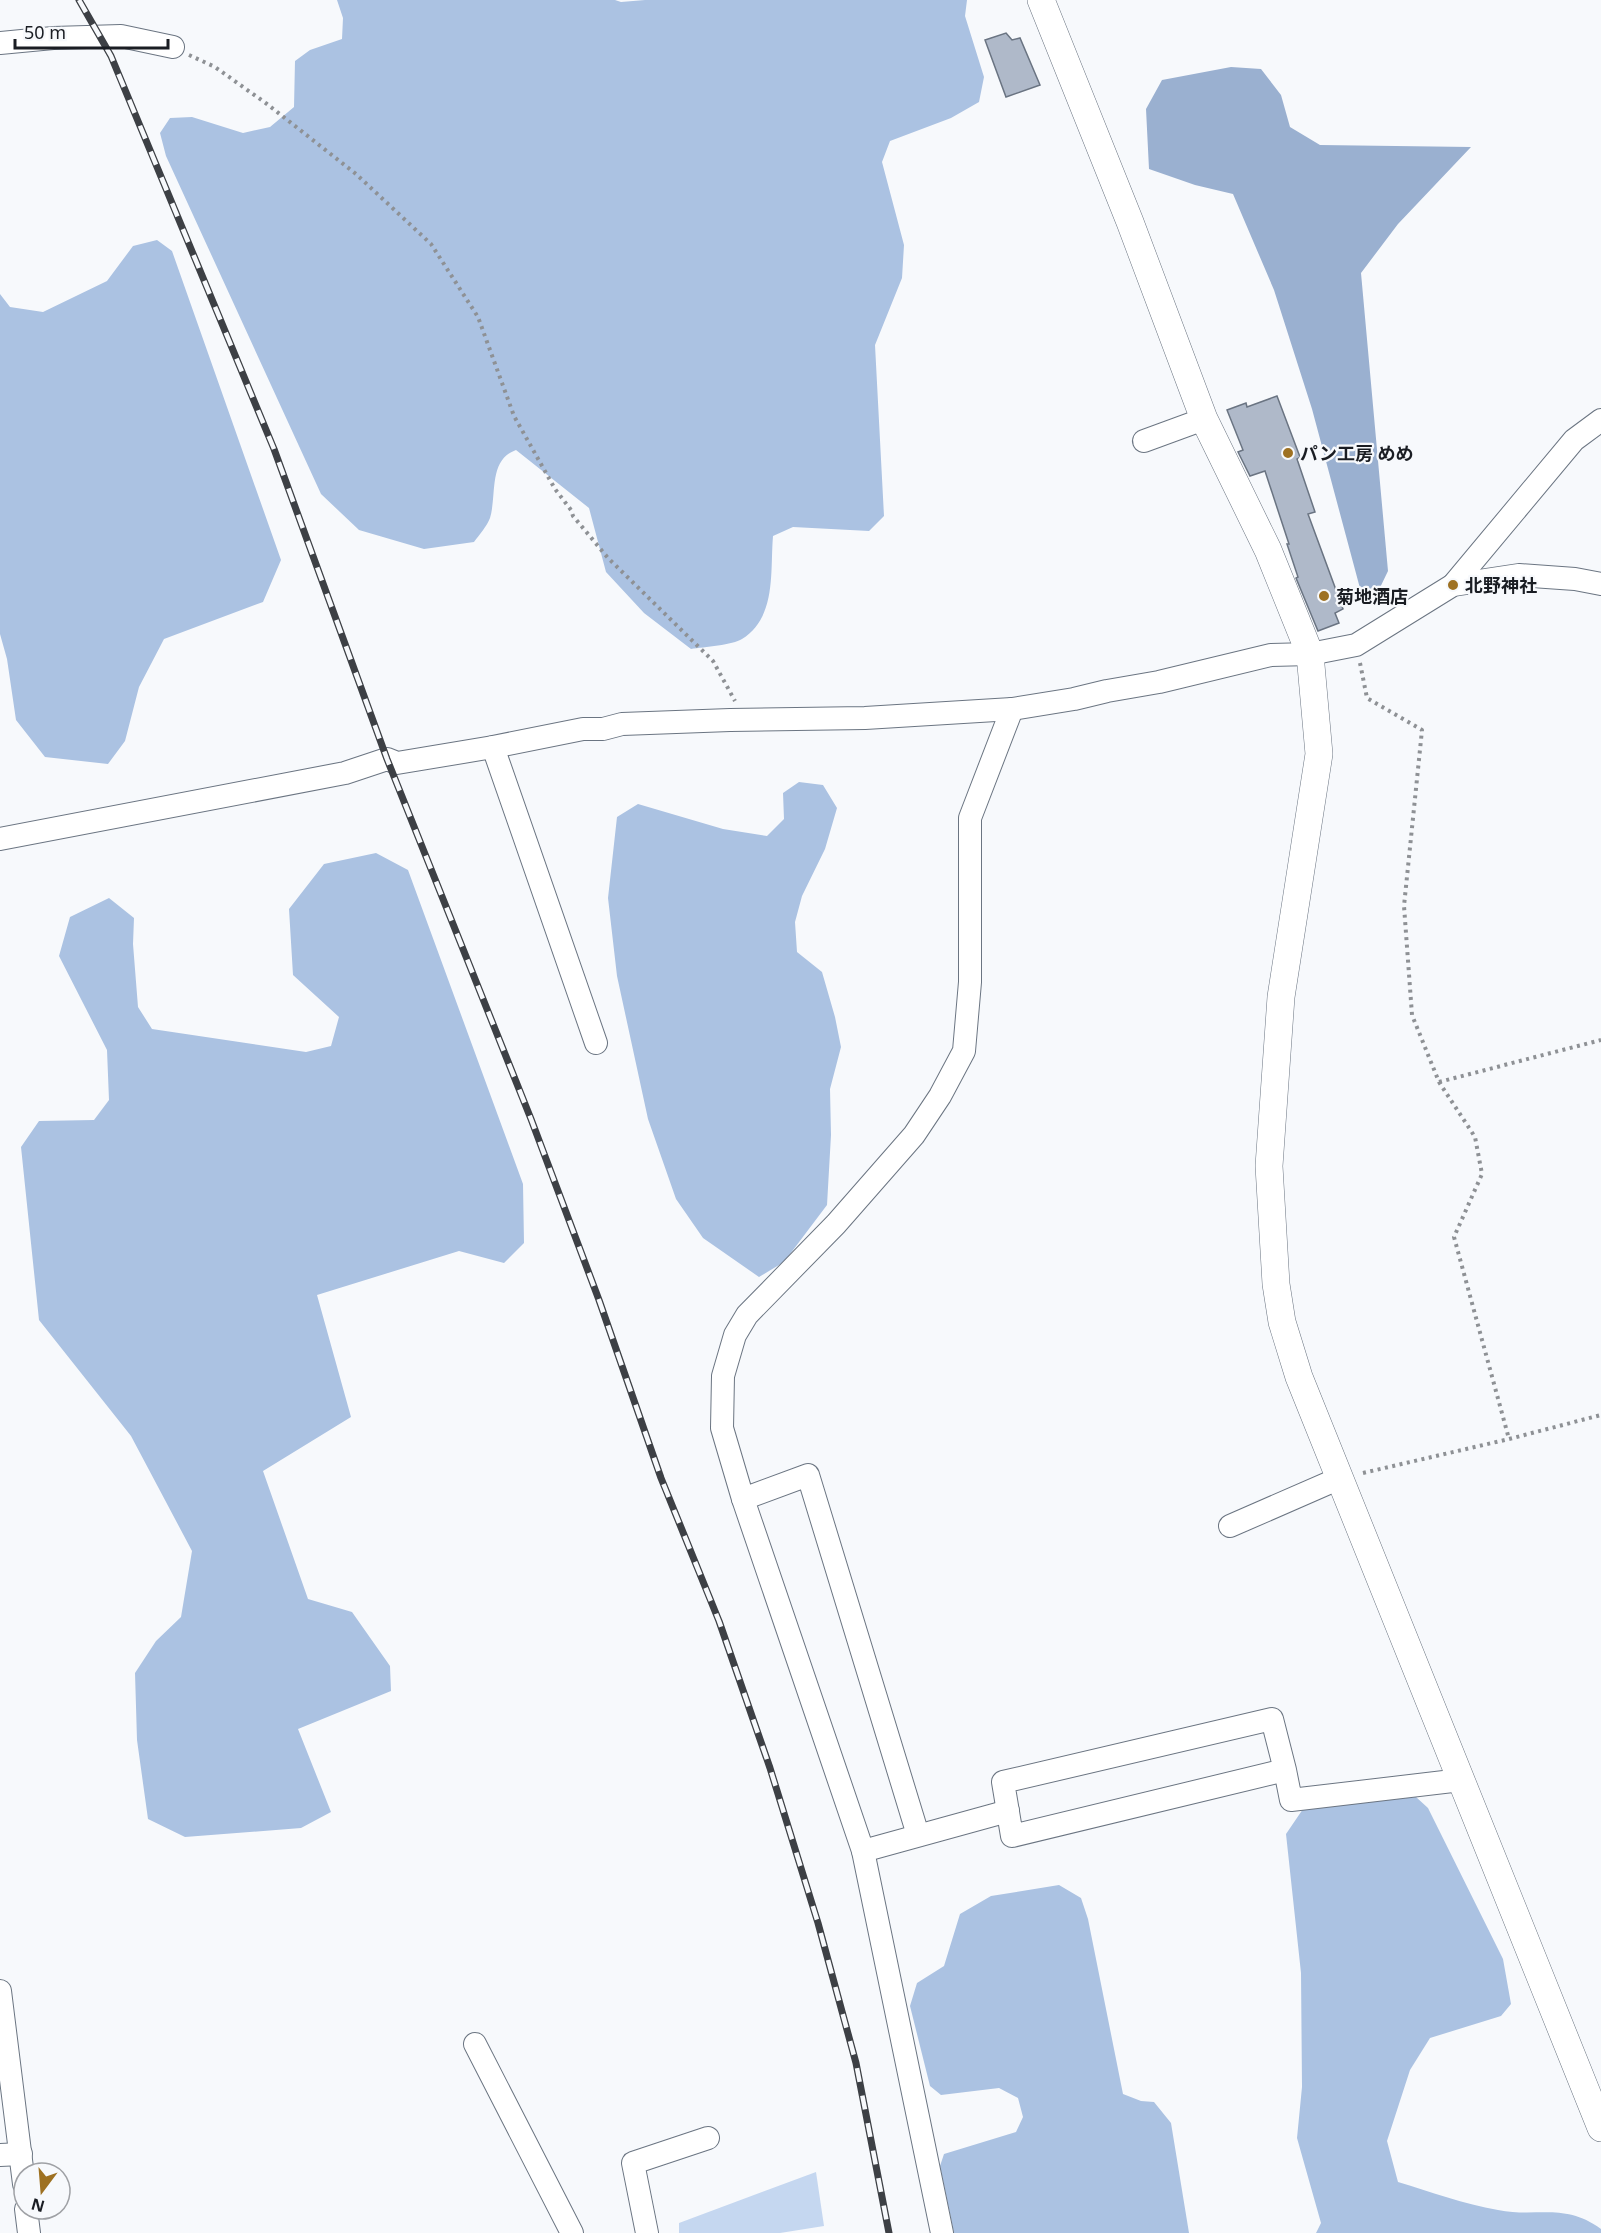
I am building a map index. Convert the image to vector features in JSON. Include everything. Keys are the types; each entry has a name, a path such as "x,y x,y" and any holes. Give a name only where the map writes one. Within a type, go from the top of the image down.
{"street":[{"path":"1041,0 1130,222 1204,419 1268,549 1310,654 1319,754 1281,997 1269,1166 1276,1284 1282,1322 1299,1377 1601,2128"},
{"path":"0,43 53,38 121,36 174,47"},
{"path":"1144,441 1204,419"},
{"path":"0,839 345,773 387,759 397,763 583,729 603,729 622,724 865,718 1012,709 1159,682 1271,655 1310,654 1356,645 1453,585 1574,440 1601,420"},
{"path":"1453,585 1519,575 1575,579 1601,584"},
{"path":"942,2233 863,1851 743,1499 722,1428 723,1376 735,1335 747,1315 836,1224 914,1135 940,1096 964,1051 970,982 970,818 1012,709"},
{"path":"493,747 596,1043"},
{"path":"743,1499 808,1475 918,1836"},
{"path":"1230,1526 1340,1478"},
{"path":"1285,1770 1012,1836 1003,1782 1272,1719 1285,1770 1292,1800 1461,1780"},
{"path":"863,1851 1008,1811"},
{"path":"0,1991 11,2155"},
{"path":"476,2044 572,2233"},
{"path":"647,2233 633,2163 708,2138"}],"path":[{"path":"174,47 215,67 267,104 356,174 431,244 478,317 514,416 555,489 573,516 608,558 713,661 746,720"},
{"path":"1356,645 1367,698 1422,730 1404,906 1412,1015 1439,1082 1475,1137 1482,1174 1454,1237 1509,1439"},
{"path":"1439,1082 1601,1040"},
{"path":"1340,1478 1601,1415"}],"shaded area":[{"path":"337,0 615,0 621,2 645,0 967,0 965,16 984,77 979,102 951,118 890,141 882,162 904,245 902,278 875,345 884,516 869,531 793,527 773,536 770,592 766,606 753,630 742,639 691,649 644,613 606,572 589,508 516,450 507,455 497,470 490,518 474,542 424,549 359,530 321,494 166,156 160,133 170,118 192,117 243,133 270,127 294,107 295,61 310,50 342,39 343,18"},
{"path":"1231,67 1261,69 1281,95 1290,127 1320,145 1471,147 1398,224 1361,273 1388,571 1375,598 1361,592 1312,409 1274,290 1233,194 1195,185 1149,169 1146,109 1162,80"},
{"path":"157,240 172,251 281,560 263,602 164,639 139,687 125,741 108,764 45,757 16,720 7,659 0,634 0,294 10,307 43,312 107,281 133,246"},
{"path":"799,782 823,785 837,808 825,849 802,896 795,922 797,952 822,972 841,1047 830,1089 831,1135 827,1205 784,1262 759,1277 703,1238 676,1199 648,1119 617,976 608,898 617,817 638,804 723,829 767,836 784,819 783,793"},
{"path":"376,853 408,870 523,1184 524,1243 504,1263 459,1251 317,1295 351,1417 263,1471 308,1599 352,1612 390,1666 391,1691 298,1729 331,1812 301,1828 185,1837 148,1819 137,1740 135,1673 156,1641 181,1617 192,1551 131,1436 39,1320 21,1147 39,1121 94,1120 109,1100 107,1050 59,956 70,917 109,898 134,918 133,944 138,1007 152,1029 306,1052 331,1046 339,1017 293,975 289,909 324,864"},
{"path":"1416,1797 1428,1808 1503,1959 1511,2004 1501,2016 1430,2038 1410,2070 1387,2141 1398,2182 1498,2210 1550,2212 1575,2216 1601,2229 1601,2233 1316,2233 1321,2223 1297,2138 1302,2087 1301,1973 1286,1834 1303,1809"},
{"path":"1059,1885 1081,1898 1088,1919 1123,2094 1141,2101 1154,2102 1171,2123 1189,2233 954,2233 940,2166 944,2154 1016,2132 1023,2117 1018,2098 999,2088 941,2095 930,2086 910,2006 917,1983 944,1966 960,1914 991,1896"},
{"path":"816,2172 824,2226 780,2233 679,2233 679,2223"}],"building":[{"path":"1006,33 1012,40 1020,38 1040,85 1006,97 985,40"},
{"path":"1277,396 1300,457 1297,459 1315,512 1308,514 1343,609 1335,613 1339,623 1318,631 1296,578 1298,577 1287,544 1289,544 1265,471 1250,476 1238,452 1243,450 1227,410 1246,403 1247,407"}],"railway":[{"path":"79,0 111,56 274,449 387,759 531,1119 599,1300 661,1478 719,1621 770,1768 818,1923 856,2063 889,2233"}],"place":[{"name":"パン工房 めめ","path":"1288,453"},
{"name":"北野神社","path":"1453,585"},
{"name":"菊地酒店","path":"1324,596"}]}
